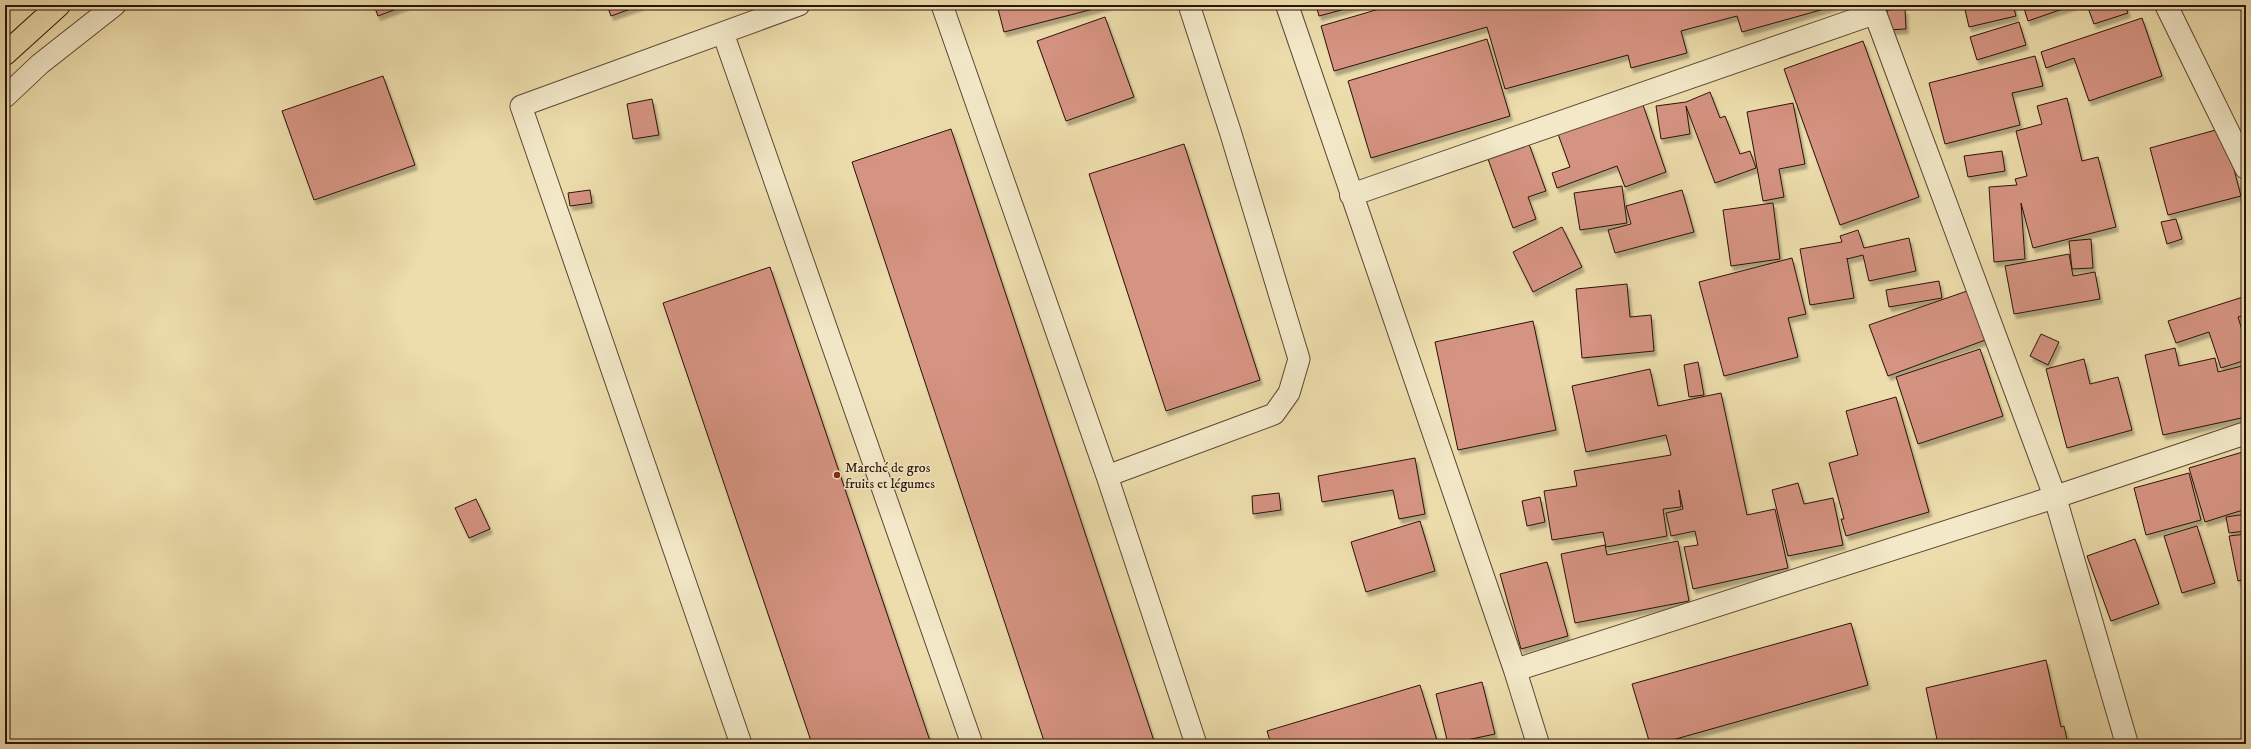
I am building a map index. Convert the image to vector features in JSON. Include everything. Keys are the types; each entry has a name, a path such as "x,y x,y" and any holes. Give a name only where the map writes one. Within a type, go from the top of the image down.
{"main road":[{"path":"5,54 59,5"}],"street":[{"path":"1287,5 1515,670 1538,744"},
{"path":"2166,5 2246,168"},
{"path":"1351,195 1873,9 2055,497 2127,744"},
{"path":"1515,670 2055,497 2246,433"}],"lane":[{"path":"5,97 40,64 115,5"},
{"path":"741,744 521,106 799,5"},
{"path":"942,5 1107,476 1196,744"},
{"path":"1107,476 1274,414 1289,393 1299,359 1230,131 1189,5"},
{"path":"723,33 972,744"}],"building":[{"path":"374,5 407,5 378,16"},
{"path":"607,5 642,5 611,16"},
{"path":"997,5 1109,5 1004,32"},
{"path":"1316,5 1360,5 1319,16"},
{"path":"1393,5 1565,5 1565,8 1576,5 1835,6 1742,32 1737,16 1681,31 1687,53 1631,68 1628,55 1505,89 1487,27 1334,71 1321,26"},
{"path":"1964,5 2013,5 2016,16 1969,27"},
{"path":"2023,5 2074,5 2028,21"},
{"path":"2087,5 2125,5 2128,13 2094,24"},
{"path":"1905,9 1906,29 1887,30 1887,10"},
{"path":"1105,17 1134,97 1066,121 1037,41"},
{"path":"2142,18 2162,76 2089,101 2074,58 2046,68 2041,52"},
{"path":"2019,22 2026,45 1977,60 1970,37"},
{"path":"1487,39 1510,116 1371,158 1348,81"},
{"path":"1863,41 1919,197 1840,225 1784,69"},
{"path":"2035,56 2043,86 2012,93 2020,125 1945,144 1929,83"},
{"path":"383,76 415,165 314,200 282,111"},
{"path":"1710,92 1720,118 1725,116 1740,154 1750,151 1756,168 1715,183 1686,106 1690,134 1661,139 1656,106 1686,102"},
{"path":"2067,98 2082,161 2098,157 2116,227 2033,248 2021,203 2025,259 1994,262 1989,187 2017,185 2015,179 2027,176 2016,131 2042,124 2037,106"},
{"path":"652,99 659,135 633,139 627,104"},
{"path":"1793,103 1805,164 1779,169 1784,197 1763,201 1747,112"},
{"path":"1643,105 1666,172 1625,187 1617,166 1557,188 1552,173 1570,167 1558,134"},
{"path":"2223,128 2241,196 2168,215 2150,148"},
{"path":"951,129 1155,744 1045,744 852,162"},
{"path":"1184,144 1260,380 1166,411 1089,174"},
{"path":"1529,144 1546,191 1528,197 1536,219 1513,228 1488,159"},
{"path":"2002,151 2005,171 1968,177 1964,156"},
{"path":"1622,186 1627,223 1580,230 1574,193"},
{"path":"590,190 592,203 570,206 568,193"},
{"path":"1682,190 1694,232 1615,253 1608,230 1631,224 1626,206"},
{"path":"1773,203 1780,259 1731,266 1723,210"},
{"path":"2176,219 2182,239 2167,244 2161,222"},
{"path":"1562,227 1582,267 1533,292 1513,252"},
{"path":"1858,230 1864,248 1909,238 1916,271 1869,281 1863,255 1847,259 1854,298 1810,305 1800,249 1842,242 1840,236"},
{"path":"2091,239 2093,268 2072,269 2069,241"},
{"path":"2069,254 2073,276 2095,272 2100,299 2014,314 2005,266"},
{"path":"1792,258 1806,314 1788,318 1798,357 1724,376 1699,282"},
{"path":"770,267 931,744 812,744 663,303"},
{"path":"1939,281 1942,298 1889,307 1886,290"},
{"path":"1627,284 1630,317 1651,315 1654,351 1582,358 1576,289"},
{"path":"1970,290 1988,339 1888,376 1869,325"},
{"path":"2246,296 2246,315 2238,317 2246,343 2246,360 2221,368 2209,332 2176,343 2168,321"},
{"path":"1533,321 1556,430 1458,450 1435,342"},
{"path":"2041,334 2059,342 2048,365 2030,356"},
{"path":"2175,348 2179,366 2215,358 2218,372 2246,365 2246,417 2163,435 2145,355"},
{"path":"1980,349 2003,416 1918,444 1896,377"},
{"path":"2084,359 2090,384 2118,377 2132,430 2067,448 2046,369"},
{"path":"1698,362 1704,395 1689,397 1684,365"},
{"path":"1650,369 1658,406 1721,393 1747,515 1775,509 1788,568 1693,589 1684,547 1698,545 1695,531 1671,536 1666,513 1683,509 1679,490 1681,507 1663,509 1667,536 1606,547 1603,532 1552,540 1544,491 1577,486 1574,471 1671,455 1666,435 1586,452 1572,386"},
{"path":"1896,397 1929,512 1846,536 1841,519 1844,519 1829,463 1858,455 1846,411"},
{"path":"2246,451 2246,509 2205,522 2189,468"},
{"path":"1415,458 1425,514 1399,519 1393,490 1322,502 1318,476"},
{"path":"2189,473 2201,520 2146,535 2134,488"},
{"path":"1798,483 1804,504 1833,498 1843,545 1788,556 1772,490"},
{"path":"1279,493 1281,510 1253,514 1252,496"},
{"path":"1540,497 1545,522 1527,526 1522,501"},
{"path":"476,499 490,529 469,538 455,508"},
{"path":"2246,514 2246,531 2229,533 2226,517"},
{"path":"1420,521 1435,571 1366,592 1351,542"},
{"path":"2197,526 2215,583 2182,593 2164,536"},
{"path":"2246,534 2246,579 2238,581 2229,536"},
{"path":"2135,539 2159,604 2111,621 2087,556"},
{"path":"1678,541 1689,601 1575,623 1561,554 1605,545 1607,555"},
{"path":"1547,562 1568,636 1521,649 1500,574"},
{"path":"1851,623 1868,685 1658,744 1650,744 1632,684"},
{"path":"2046,660 2061,727 2064,726 2068,744 1973,744 1972,739 1938,744 1926,688"},
{"path":"1482,682 1495,734 1448,744 1436,694"},
{"path":"1420,685 1438,744 1271,744 1267,731"}],"place":[{"name":"Marché de gros fruits et légumes","path":"837,475"}]}
